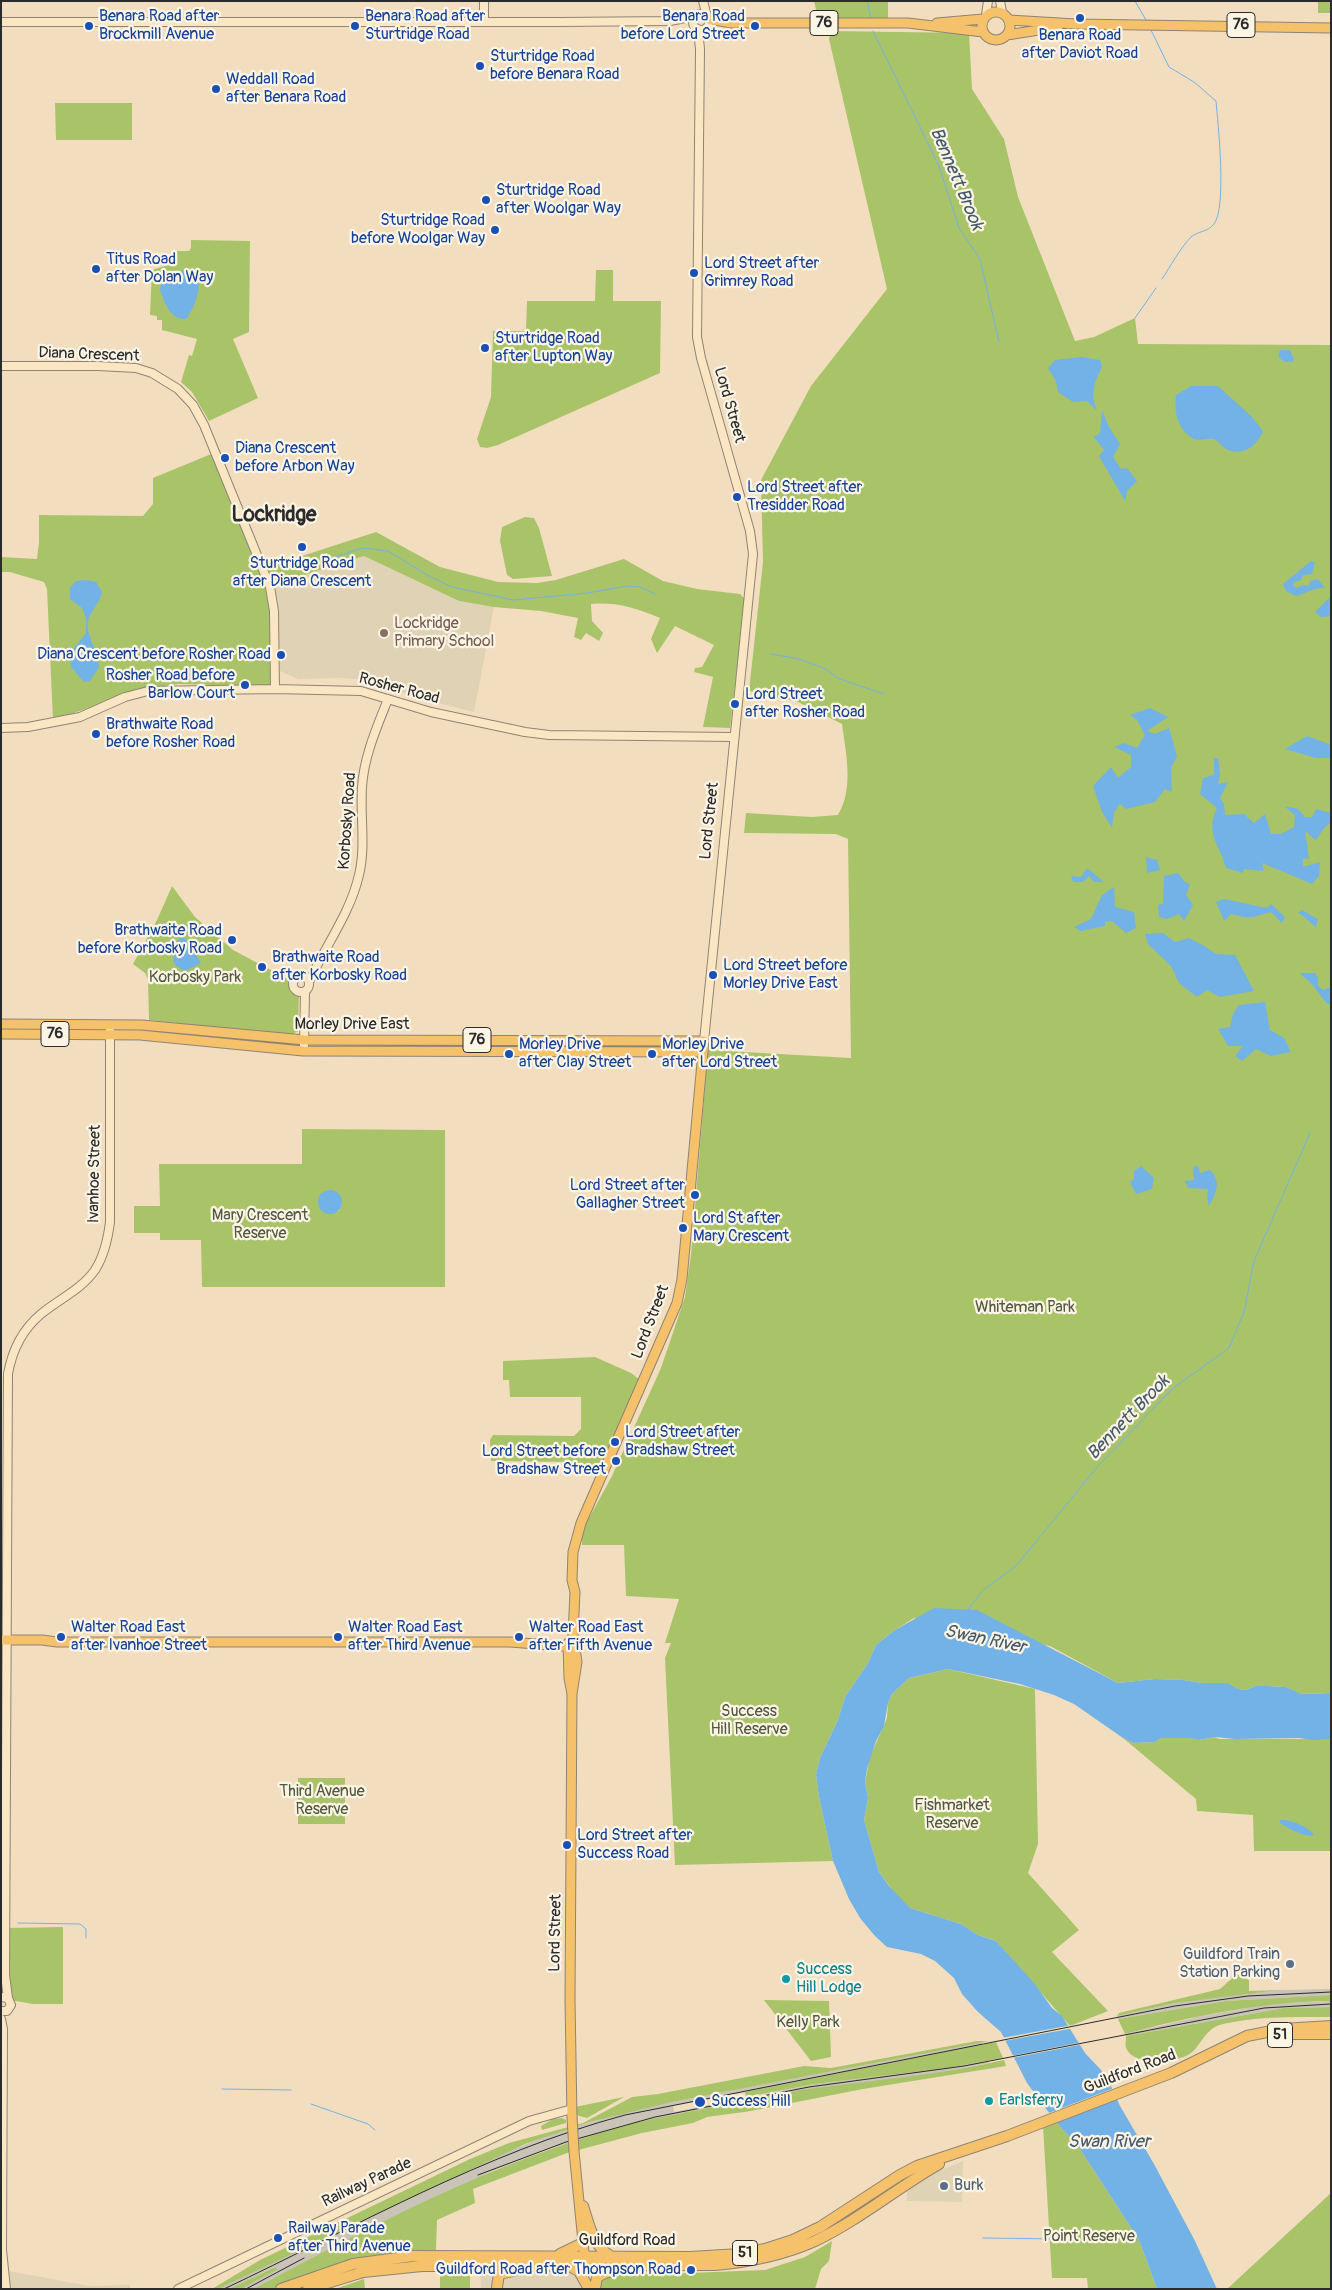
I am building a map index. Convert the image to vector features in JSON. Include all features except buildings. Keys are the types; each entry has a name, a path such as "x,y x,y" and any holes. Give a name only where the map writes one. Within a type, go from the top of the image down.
{"highway":[{"name":"51","path":"1231,2043 1254,2034 1282,2029 1331,2026"},
{"name":"51","path":"1231,2043 1263,2036 1331,2034"},
{"name":"Guildford Road","path":"308,2289 363,2272 397,2268 422,2266 569,2266 611,2256 714,2256 740,2254 765,2249 793,2240 820,2227 900,2174 917,2166 1007,2136 1171,2073 1231,2043"},
{"name":"Guildford Road","path":"280,2289 335,2269 381,2258 413,2256 552,2256 632,2265 736,2263 794,2249 813,2242 846,2224 954,2155"},
{"path":"583,2206 597,2242 604,2253 611,2256"},
{"path":"552,2256 583,2243"},
{"path":"569,2266 579,2271 592,2288 597,2277 632,2265"},
{"path":"497,2287 498,2276 502,2272 539,2266"}],"main road":[{"name":"76","path":"708,22 917,24 984,17 993,11 1002,12"},
{"path":"1002,12 1009,20 1010,28 1007,35"},
{"path":"983,32 984,17"},
{"name":"76","path":"1009,20 1076,24 1331,28"},
{"name":"76","path":"917,24 983,32 992,40 1001,39 1007,35 1076,24"},
{"name":"Morley Drive East","path":"1,1024 110,1024 303,1040 704,1041"},
{"name":"Morley Drive East","path":"1,1034 110,1034 303,1050 702,1052"},
{"name":"Lord Street","path":"588,2261 583,2206 574,2151 572,2113 570,2000 572,1694 569,1678 575,1592 572,1580 573,1552 581,1523 672,1320 679,1296 704,1041"},
{"path":"3,1643 42,1640 57,1642 510,1642 572,1647"},
{"name":"Lord Street","path":"577,2172 583,2243 588,2261"}],"street":[{"path":"484,1 484,21"},
{"path":"1,20 670,21 696,16 699,1"},
{"path":"703,1 708,22"},
{"path":"984,17 988,1"},
{"path":"1000,1 1002,12"},
{"name":"76","path":"696,16 702,14 708,22 696,28"},
{"name":"Lord Street","path":"696,16 693,21 700,49 697,337 701,358 750,531 753,554 704,1041"},
{"path":"670,21 696,28"},
{"name":"Lord Street","path":"700,49 708,22"},
{"name":"Diana Crescent","path":"1,366 136,368 152,372 168,381 187,398 204,425 270,587 274,611 275,689"},
{"name":"Rosher Road","path":"1,728 28,727 80,716 148,691 275,689 348,690 372,694 431,712 525,732 549,735 734,737"},
{"name":"Korbosky Road","path":"309,982 342,921 360,873 362,786 370,747 388,699"},
{"path":"303,992 295,990 292,983 294,978 315,969"},
{"path":"302,976 309,982 303,992 303,1050"},
{"name":"Ivanhoe Street","path":"5,2010 11,2005 4,1998 3,1643 8,1374 13,1354 23,1335 41,1314 74,1291 92,1274 105,1247 110,1222 110,1024"},
{"name":"Ivanhoe Street","path":"1,1992 5,1975"},
{"path":"5,2010 3,2029 2,2250 6,2289"},
{"path":"1,2019 3,2029"},
{"name":"Railway Parade","path":"178,2289 529,2121 572,2113"},
{"path":"588,2261 592,2288"},
{"path":"1,2288 4,2270"}],"shaded area":[{"name":"Lockridge Primary School","path":"364,556 459,601 494,607 474,712 415,697 368,680 338,678 298,679 280,671 278,604 273,585"},
{"path":"1331,1989 1331,1995 1226,2001 1118,2019 1117,2016 1218,1996 1279,1990"},
{"path":"1331,2001 1331,2007 1284,2008 1126,2036 1125,2034 1202,2016 1259,2006"},
{"path":"982,2042 982,2045 886,2065 673,2106 674,2112 815,2084 948,2068 988,2061 989,2063 920,2076 787,2092 625,2125 546,2150 490,2172 321,2253 253,2289 241,2289 277,2270 274,2267 229,2289 218,2289 495,2156 561,2131 629,2111"},
{"path":"963,2161 962,2202 907,2201 907,2187 920,2179"},
{"path":"480,2266 569,2266 589,2289 481,2289"},
{"path":"4,2270 89,2286 130,2285 130,2289 6,2289"}],"green space":[{"path":"814,1 888,1 888,18 818,18"},
{"path":"1318,1 1331,1 1331,13 1318,13"},
{"name":"Whiteman Park","path":"831,31 969,33 972,89 1004,139 1018,197 1075,341 1094,337 1135,318 1138,344 1331,345 1331,1693 1300,1694 1286,1687 1268,1686 1256,1686 1246,1690 1238,1689 1228,1683 1202,1683 1183,1680 1155,1679 1118,1683 1050,1646 914,1618 876,1645 868,1663 845,1697 838,1720 820,1758 816,1775 833,1861 675,1865 665,1658 671,1643 665,1643 679,1599 626,1596 624,1545 582,1545 582,1531 612,1476 661,1368 685,1297 691,1255 708,1050 851,1058 848,839 836,834 744,833 746,813 812,817 838,815 846,794 848,771 842,724 798,702 749,691 763,562 761,480 811,386 887,289 829,39"},
{"path":"55,103 132,103 132,140 56,140"},
{"path":"191,240 250,241 249,332 233,339 258,398 209,421 192,392 181,382 189,355 192,356 197,339 162,330 162,320 157,320 157,316 150,315 152,270 174,263 174,251 189,251"},
{"path":"596,270 613,270 613,301 661,301 660,373 498,445 487,448 480,447 477,439 491,397 493,331 526,331 527,301 595,301"},
{"path":"216,452 270,587 275,687 179,684 148,688 53,720 47,589 44,582 10,572 1,572 1,557 37,559 39,515 143,516 153,504 153,478"},
{"path":"525,517 534,518 539,528 552,576 513,579 507,575 500,541 502,527"},
{"path":"376,532 440,567 498,582 537,583 556,580 624,559 663,581 697,589 740,594 745,599 730,728 703,727 713,677 694,672 695,668 702,667 714,645 675,626 657,653 651,639 660,618 634,609 610,604 591,604 592,621 603,633 599,641 586,633 581,640 574,637 578,618 541,611 494,607 459,601 364,556 273,585 268,567"},
{"name":"Korbosky Park","path":"172,886 195,917 233,950 288,979 299,995 298,1031 291,1035 149,1020 148,979 145,973 133,964 157,920"},
{"name":"Mary Crescent Reserve","path":"302,1129 445,1130 445,1287 202,1287 201,1240 160,1240 160,1233 134,1233 134,1206 160,1206 159,1164 302,1164","holes":["329,1190 342,1203 339,1211 322,1193"]},
{"path":"595,1357 631,1373 644,1383 602,1476 572,1462 491,1461 490,1440 493,1435 574,1436 581,1429 581,1397 510,1397 509,1380 503,1380 503,1361"},
{"name":"Fishmarket Reserve","path":"948,1669 1035,1689 1038,1844 1028,1873 1079,1930 1052,1952 1108,2011 1070,2026 996,1941 978,1935 961,1924 910,1908 899,1899 879,1872 864,1820 868,1798 865,1782 870,1757 887,1718 888,1703 892,1694 909,1678"},
{"path":"1215,1737 1219,1739 1331,1739 1331,1851 1254,1851 1253,1815 1197,1811 1196,1799 1123,1738 1133,1743 1155,1742 1161,1738 1190,1738 1199,1740"},
{"name":"Third Avenue Reserve","path":"298,1778 345,1778 345,1824 298,1824"},
{"path":"63,1927 63,2004 33,2004 10,2000 5,1928"},
{"path":"1237,1974 1249,1980 1249,1991 1279,1990 1175,2003 1117,2016 1119,2013 1220,1989"},
{"path":"1331,1995 1331,2001 1279,2004 1227,2011 1125,2034 1118,2019 1226,2001"},
{"name":"Kelly Park","path":"764,2000 829,2001 831,2057 811,2061"},
{"path":"1331,2007 1331,2017 1263,2018 1223,2024 1210,2030 1191,2053 1172,2060 1153,2061 1136,2058 1126,2048 1126,2036 1284,2008"},
{"path":"977,2041 989,2041 672,2102 590,2122 525,2144 218,2289 212,2289 260,2260 470,2159 509,2143 583,2123 632,2097 658,2094 804,2066 831,2068"},
{"path":"996,2042 1003,2058 948,2068 815,2084 746,2097 745,2092"},
{"path":"1004,2060 1006,2066 707,2117 693,2123 642,2133 567,2153 473,2189 475,2203 437,2220 436,2250 352,2261 326,2268 275,2289 253,2289 434,2197 528,2157 576,2140 642,2121 771,2095 933,2073"},
{"path":"624,2097 587,2118 576,2115 575,2107"},
{"path":"562,2118 566,2120 566,2123 542,2130 541,2126 553,2119"},
{"name":"Point Reserve","path":"1055,2121 1078,2146 1139,2240 1157,2289 1088,2289 1087,2278 1052,2278 1043,2126"},
{"path":"1331,2193 1331,2289 1227,2289"},
{"path":"832,2241 829,2261 821,2269 815,2289 595,2289 604,2278 616,2273 663,2274 765,2270 805,2257"},
{"path":"275,2267 277,2270 241,2289 229,2289"},
{"path":"440,2273 470,2274 470,2289 440,2289"},
{"path":"364,2279 365,2289 335,2289"}],"water":[{"path":"183,270 187,271 199,285 198,294 191,312 186,319 180,319 168,309 160,289 162,281"},
{"path":"1280,350 1290,350 1294,360 1292,362 1285,362 1278,357"},
{"path":"1082,357 1100,360 1102,367 1093,394 1097,411 1087,401 1073,402 1058,392 1056,381 1048,368 1055,360"},
{"path":"1191,386 1218,386 1251,416 1263,431 1257,441 1249,449 1238,452 1226,449 1214,439 1196,440 1188,435 1180,426 1176,414 1176,395"},
{"path":"1102,410 1109,427 1120,444 1113,457 1121,469 1127,468 1137,481 1127,491 1125,501 1099,456 1104,450 1094,437 1100,433"},
{"path":"1311,561 1315,562 1312,574 1303,575 1301,580 1294,582 1293,585 1297,588 1303,585 1309,586 1310,581 1318,579 1325,588 1314,589 1296,596 1286,591 1283,584"},
{"path":"76,581 96,582 102,592 88,621 90,637 99,667 90,681 84,682 71,667 70,654 86,633 86,618 82,608 70,599 70,588"},
{"path":"1331,596 1331,616 1321,617 1315,612"},
{"path":"1150,708 1168,717 1147,731 1155,734 1169,728 1177,756 1171,768 1172,792 1165,789 1155,802 1126,809 1120,804 1114,812 1112,828 1102,812 1093,786 1111,767 1118,778 1131,767 1131,755 1114,747 1124,743 1137,748 1145,735 1137,720 1130,715"},
{"path":"1307,736 1331,745 1331,758 1316,758 1285,749"},
{"path":"1214,758 1218,758 1220,775 1218,784 1228,782 1220,798 1224,804 1225,815 1244,814 1254,823 1265,814 1271,834 1281,834 1294,827 1295,815 1284,806 1298,809 1305,817 1312,817 1316,809 1331,813 1331,822 1324,828 1316,840 1305,831 1309,859 1303,858 1303,867 1320,862 1319,876 1312,884 1262,863 1264,871 1244,869 1243,873 1226,868 1213,832 1212,825 1217,808 1200,794 1203,778 1214,775"},
{"path":"1146,857 1157,860 1160,870 1147,873"},
{"path":"1087,868 1104,882 1094,882 1089,876 1083,882 1073,882 1071,876 1081,877"},
{"path":"1178,873 1185,882 1190,884 1186,895 1193,905 1184,921 1179,914 1167,919 1159,917 1158,905 1163,904 1164,876"},
{"path":"1114,887 1115,907 1134,912 1136,928 1126,933 1112,921 1105,922 1105,926 1081,931 1074,927 1091,919 1102,895"},
{"path":"1224,899 1267,908 1271,904 1285,917 1282,923 1271,912 1248,917 1231,914 1224,921 1216,902"},
{"path":"1302,910 1318,919 1316,927 1298,913"},
{"path":"1163,933 1175,942 1189,938 1216,954 1235,955 1254,991 1220,997 1207,990 1197,997 1179,983 1171,966 1148,944 1145,934"},
{"path":"179,938 185,938 201,963 185,971 176,966 173,960"},
{"path":"1299,973 1315,973 1318,978 1318,986 1323,990 1331,987 1331,1004 1327,1004 1311,983"},
{"path":"1265,1002 1270,1030 1284,1038 1291,1052 1271,1056 1256,1049 1242,1061 1235,1056 1243,1046 1228,1046 1218,1029 1230,1027 1233,1014 1239,1005"},
{"path":"1197,1165 1200,1173 1210,1170 1216,1179 1216,1192 1209,1206 1208,1189 1188,1188 1185,1181 1194,1180 1193,1168"},
{"path":"1141,1166 1154,1178 1152,1189 1136,1194 1130,1182 1134,1179 1134,1171"},
{"path":"330,1190 335,1191 341,1197 341,1207 335,1213 330,1214 325,1213 319,1207 318,1202 319,1197 325,1191"},
{"name":"Swan River","path":"934,1608 977,1610 1118,1683 1155,1679 1183,1680 1202,1683 1228,1683 1238,1689 1246,1690 1256,1686 1268,1686 1286,1687 1301,1694 1331,1693 1331,1739 1235,1739 1215,1737 1199,1740 1190,1738 1161,1738 1155,1742 1133,1743 1074,1704 1054,1695 1020,1684 948,1669 909,1678 892,1694 888,1703 884,1726 876,1741 867,1769 865,1782 868,1798 864,1820 879,1872 889,1886 910,1908 961,1924 978,1935 996,1941 1034,1983 1052,2008 1062,2016 1085,2053 1101,2070 1110,2084 1120,2106 1154,2164 1195,2241 1217,2289 1157,2289 1139,2240 1078,2146 1055,2121 1027,2083 1001,2032 978,2012 962,1994 954,1978 935,1961 921,1954 887,1947 875,1936 860,1918 849,1899 833,1861 816,1775 820,1758 838,1720 845,1697 868,1663 876,1645 895,1630"},
{"path":"1280,1820 1299,1824 1314,1835 1310,1836 1297,1832 1280,1823"}],"pier":[{"path":"1072,2025 1074,2028 1004,2041 1002,2038"},
{"path":"1083,2042 1084,2044 1012,2058 1011,2056"},
{"path":"1114,2088 1118,2096 1052,2122 1046,2114"}],"waterway":[{"name":"Bennett Brook","path":"867,1 871,18"},
{"path":"1135,1 1146,20"},
{"path":"1150,28 1169,67 1194,82 1216,101 1221,165 1220,201 1218,215 1214,224 1209,229 1191,237 1187,241 1162,279"},
{"name":"Bennett Brook","path":"873,31 939,166 959,228 980,259 999,342"},
{"path":"1135,318 1156,288"},
{"path":"294,570 363,548 388,551 429,576 452,587 513,600 587,593 627,586 640,587 655,594"},
{"path":"771,654 799,659 826,669 837,678 884,694"},
{"name":"Bennett Brook","path":"967,1611 983,1590 1016,1566 1098,1466 1172,1389 1229,1348 1244,1312 1254,1261 1310,1133"},
{"path":"18,1923 80,1924 86,1929 86,1938"},
{"path":"222,2089 291,2090"},
{"path":"311,2104 368,2124 375,2130"},
{"path":"983,2238 1139,2240"}],"railway":[{"path":"224,2289 471,2170 573,2131 625,2115 1175,2006 1248,1996 1331,1992"},
{"path":"478,2175 566,2142 655,2117 809,2087 964,2066 1264,2008 1331,2004"},
{"path":"246,2289 304,2258"}],"place":[{"name":"Benara Road after Daviot Road","path":"1080,18"},
{"name":"Benara Road after Brockmill Avenue","path":"89,26"},
{"name":"Benara Road after Sturtridge Road","path":"355,26"},
{"name":"Benara Road before Lord Street","path":"755,26"},
{"name":"Sturtridge Road before Benara Road","path":"480,66"},
{"name":"Weddall Road after Benara Road","path":"216,89"},
{"name":"Sturtridge Road after Woolgar Way","path":"486,200"},
{"name":"Sturtridge Road before Woolgar Way","path":"495,230"},
{"name":"Titus Road after Dolan Way","path":"96,269"},
{"name":"Lord Street after Grimrey Road","path":"694,273"},
{"name":"Sturtridge Road after Lupton Way","path":"485,348"},
{"name":"Diana Crescent before Arbon Way","path":"225,458"},
{"name":"Lord Street after Tresidder Road","path":"737,497"},
{"name":"Sturtridge Road after Diana Crescent","path":"302,547"},
{"name":"Lockridge Primary School","path":"384,633"},
{"name":"Diana Crescent before Rosher Road","path":"281,655"},
{"name":"Rosher Road before Barlow Court","path":"245,685"},
{"name":"Lord Street after Rosher Road","path":"735,704"},
{"name":"Brathwaite Road before Rosher Road","path":"96,734"},
{"name":"Brathwaite Road before Korbosky Road","path":"232,940"},
{"name":"Brathwaite Road after Korbosky Road","path":"262,967"},
{"name":"Lord Street before Morley Drive East","path":"713,975"},
{"name":"Morley Drive after Clay Street","path":"509,1054"},
{"name":"Morley Drive after Lord Street","path":"652,1054"},
{"name":"Lord Street after Gallagher Street","path":"695,1195"},
{"name":"Lord St after Mary Crescent","path":"683,1228"},
{"name":"Lord Street after Bradshaw Street","path":"615,1442"},
{"name":"Lord Street before Bradshaw Street","path":"616,1461"},
{"name":"Walter Road East after Ivanhoe Street","path":"61,1637"},
{"name":"Walter Road East after Third Avenue","path":"338,1637"},
{"name":"Walter Road East after Fifth Avenue","path":"519,1637"},
{"name":"Lord Street after Success Road","path":"567,1845"},
{"name":"Guildford Train Station Parking","path":"1290,1964"},
{"name":"Success Hill Lodge","path":"786,1979"},
{"name":"Earlsferry","path":"989,2101"},
{"name":"Success Hill","path":"700,2102"},
{"name":"Burk","path":"944,2186"},
{"name":"Railway Parade after Third Avenue","path":"278,2238"},
{"name":"Guildford Road after Thompson Road","path":"691,2270"}],"district":[{"name":"Lockridge","path":"274,516"}],"park label":[{"name":"Success Hill Reserve","path":"749,1721"}]}
